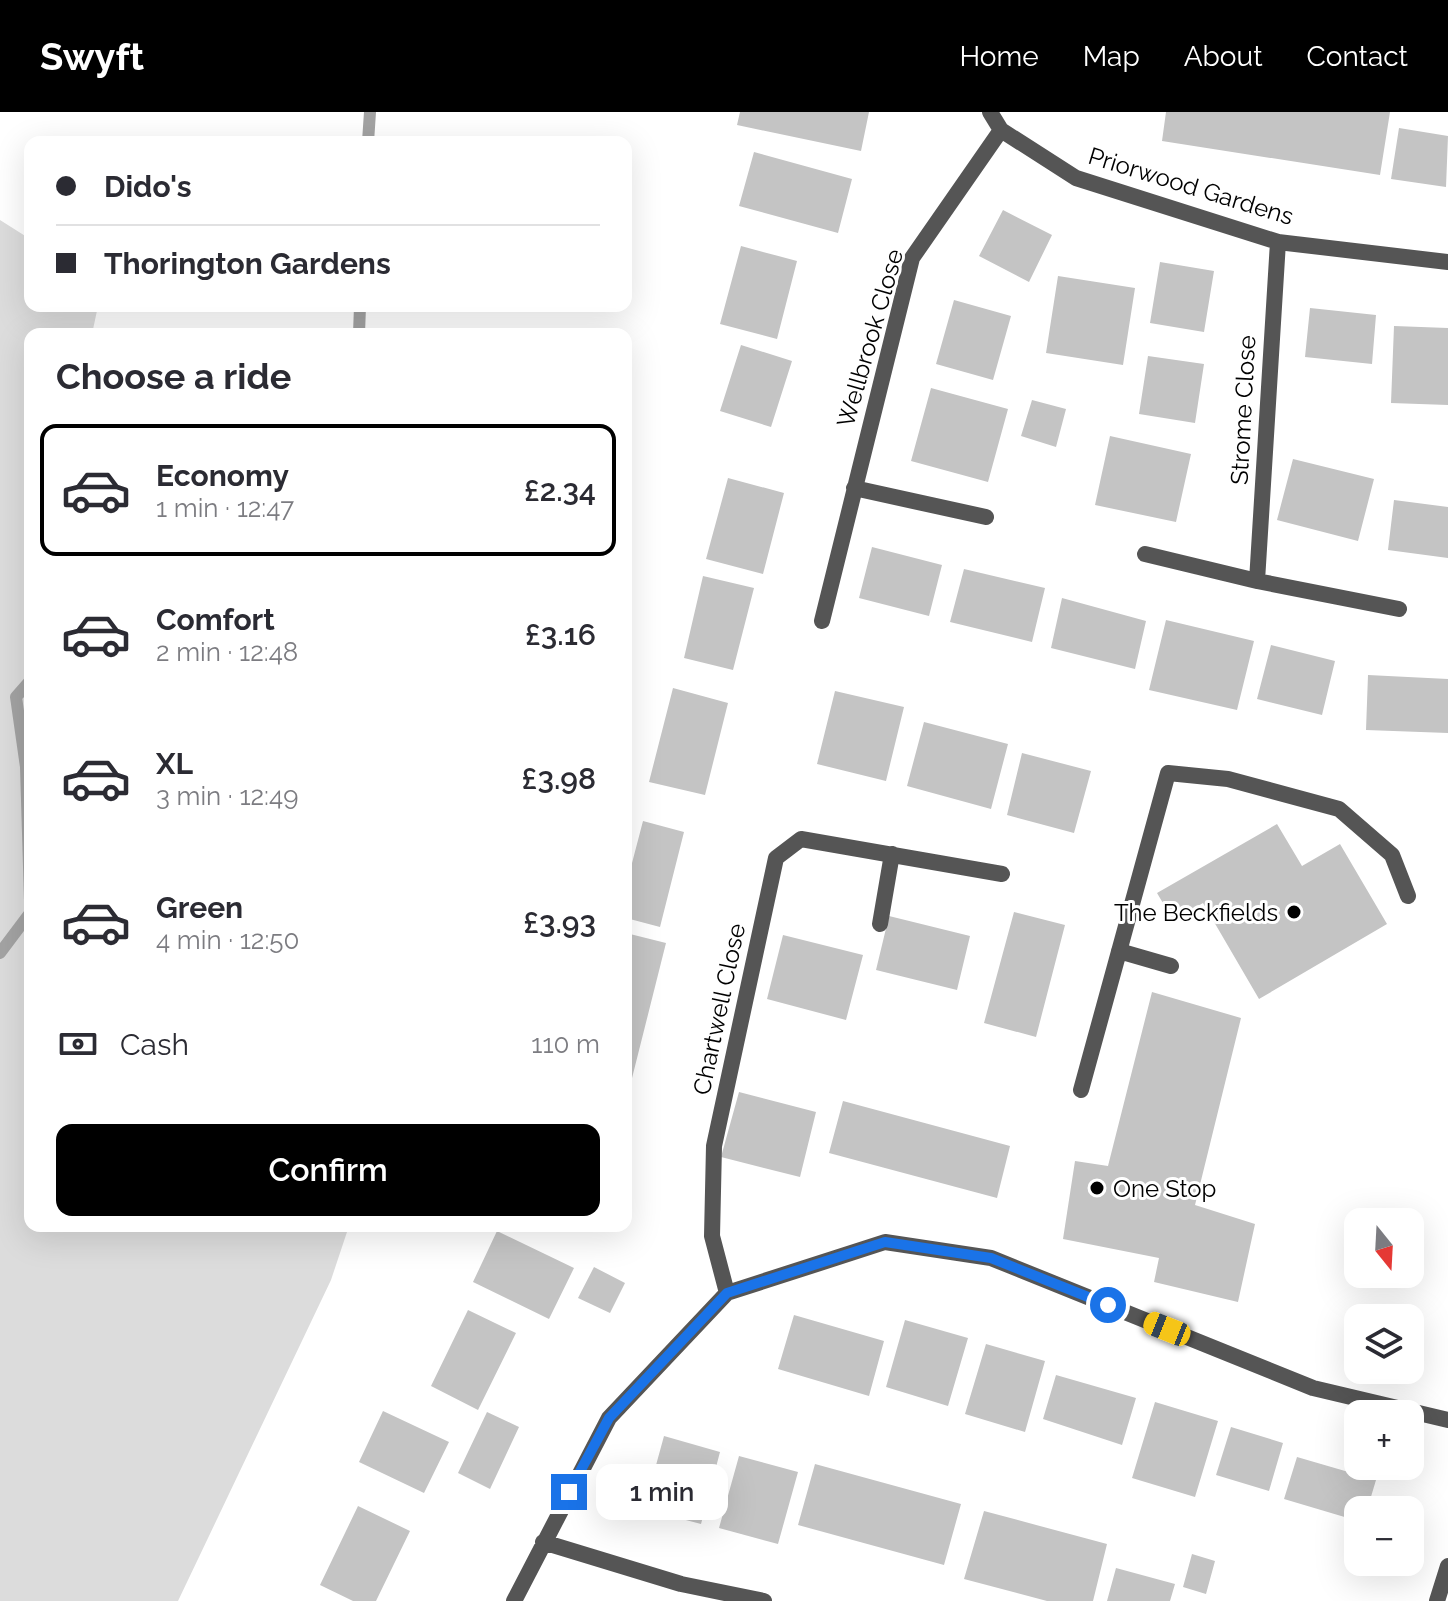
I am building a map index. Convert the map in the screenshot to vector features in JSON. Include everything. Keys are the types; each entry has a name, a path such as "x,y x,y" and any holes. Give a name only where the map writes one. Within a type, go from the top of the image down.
{"street":[{"name":"Priorwood Gardens","path":"990,112 1001,130 1076,178 1278,242 1448,262"},
{"name":"Wellbrook Close","path":"822,621 912,258 1001,130"},
{"name":"Strome Close","path":"1257,581 1278,242"},
{"path":"854,488 986,517"},
{"path":"1145,554 1257,581 1399,609"},
{"path":"1081,1090 1168,773 1228,779 1339,809 1392,855 1408,896"},
{"name":"Chartwell Close","path":"727,1293 712,1236 714,1146 776,858 801,839 1002,874"},
{"path":"880,924 892,854"},
{"path":"1119,951 1171,966"},
{"path":"514,1601 609,1418 727,1293 885,1242 991,1258 1313,1388 1448,1420"},
{"path":"543,1542 681,1584 764,1601"},
{"path":"1437,1601 1448,1566"}],"shaded area":[{"path":"0,220 24,235 24,312 97,312 93,328 24,328 24,1232 347,1232 331,1280 178,1601 0,1601"}],"building":[{"path":"740,112 869,112 861,151 737,125"},
{"path":"1166,112 1390,112 1380,175 1162,141"},
{"path":"1399,128 1448,136 1446,187 1391,179"},
{"path":"754,152 852,179 838,233 739,206"},
{"path":"1003,210 1052,235 1029,282 979,256"},
{"path":"741,246 797,261 777,339 720,324"},
{"path":"1160,262 1214,271 1204,332 1150,323"},
{"path":"1058,276 1135,288 1123,365 1046,353"},
{"path":"954,300 1011,316 993,380 936,364"},
{"path":"1310,308 1376,315 1372,364 1305,357"},
{"path":"1394,326 1448,328 1448,405 1391,403"},
{"path":"741,345 792,361 771,427 720,411"},
{"path":"1148,356 1204,364 1195,423 1139,414"},
{"path":"931,388 1008,409 988,482 911,461"},
{"path":"1032,400 1066,409 1056,447 1021,436"},
{"path":"1110,436 1191,454 1176,522 1095,505"},
{"path":"1293,459 1374,479 1358,541 1277,520"},
{"path":"728,478 784,493 763,574 706,559"},
{"path":"1394,500 1448,507 1448,558 1388,550"},
{"path":"872,547 942,565 929,616 859,598"},
{"path":"964,569 1045,588 1032,642 950,622"},
{"path":"703,576 754,588 733,670 684,658"},
{"path":"1062,598 1146,621 1135,669 1051,648"},
{"path":"1166,620 1254,641 1237,710 1149,690"},
{"path":"1271,645 1335,661 1322,715 1257,699"},
{"path":"1368,675 1448,679 1448,733 1366,730"},
{"path":"673,688 728,703 705,795 649,782"},
{"path":"835,691 904,707 886,781 817,764"},
{"path":"924,722 1008,744 991,809 907,786"},
{"path":"1022,753 1091,771 1074,833 1007,815"},
{"path":"643,821 684,832 660,927 632,920 632,863"},
{"name":"The Beckfields","path":"1277,824 1302,866 1340,844 1387,924 1259,999 1203,903 1173,920 1157,893"},
{"path":"1014,912 1065,925 1036,1037 984,1023"},
{"path":"889,916 970,936 957,990 876,970"},
{"path":"632,934 666,943 632,1078"},
{"path":"783,935 863,955 846,1020 767,999"},
{"path":"1152,992 1241,1018 1195,1205 1255,1224 1238,1302 1154,1282 1159,1258 1063,1239 1075,1161 1108,1166"},
{"path":"739,1092 816,1112 800,1177 721,1157"},
{"path":"843,1101 1010,1146 997,1198 829,1153"},
{"path":"497,1232 574,1268 549,1319 473,1282"},
{"path":"594,1267 625,1283 610,1313 578,1298"},
{"path":"468,1310 516,1333 478,1410 431,1386"},
{"path":"794,1315 884,1341 869,1396 778,1369"},
{"path":"905,1320 968,1338 948,1406 886,1387"},
{"path":"986,1344 1045,1361 1025,1432 965,1414"},
{"path":"1056,1375 1136,1398 1122,1445 1043,1419"},
{"path":"1155,1402 1218,1421 1195,1497 1132,1478"},
{"path":"383,1411 449,1442 424,1493 359,1462"},
{"path":"487,1412 519,1427 490,1489 458,1473"},
{"path":"1231,1427 1283,1443 1269,1491 1216,1475"},
{"path":"664,1436 720,1452 701,1524 644,1509"},
{"path":"739,1456 798,1472 778,1544 719,1528"},
{"path":"1297,1457 1344,1471 1344,1480 1376,1480 1371,1496 1344,1496 1344,1517 1284,1499"},
{"path":"815,1464 961,1504 944,1565 798,1525"},
{"path":"358,1506 410,1531 376,1601 353,1601 320,1585"},
{"path":"984,1511 1107,1544 1093,1601 1047,1601 964,1579"},
{"path":"1192,1554 1215,1561 1206,1594 1183,1587"},
{"path":"1116,1568 1175,1584 1170,1601 1107,1601"}],"waterway":[{"path":"368,136 370,112"},
{"path":"359,328 360,312"},
{"path":"24,688 16,697 24,753"},
{"path":"0,953 24,921"}],"place":[{"name":"The Beckfields","path":"1294,912"},
{"name":"One Stop","path":"1097,1188"}],"route":[{"path":"569,1492 609,1418 727,1293 885,1242 991,1258 1108,1305"}]}
